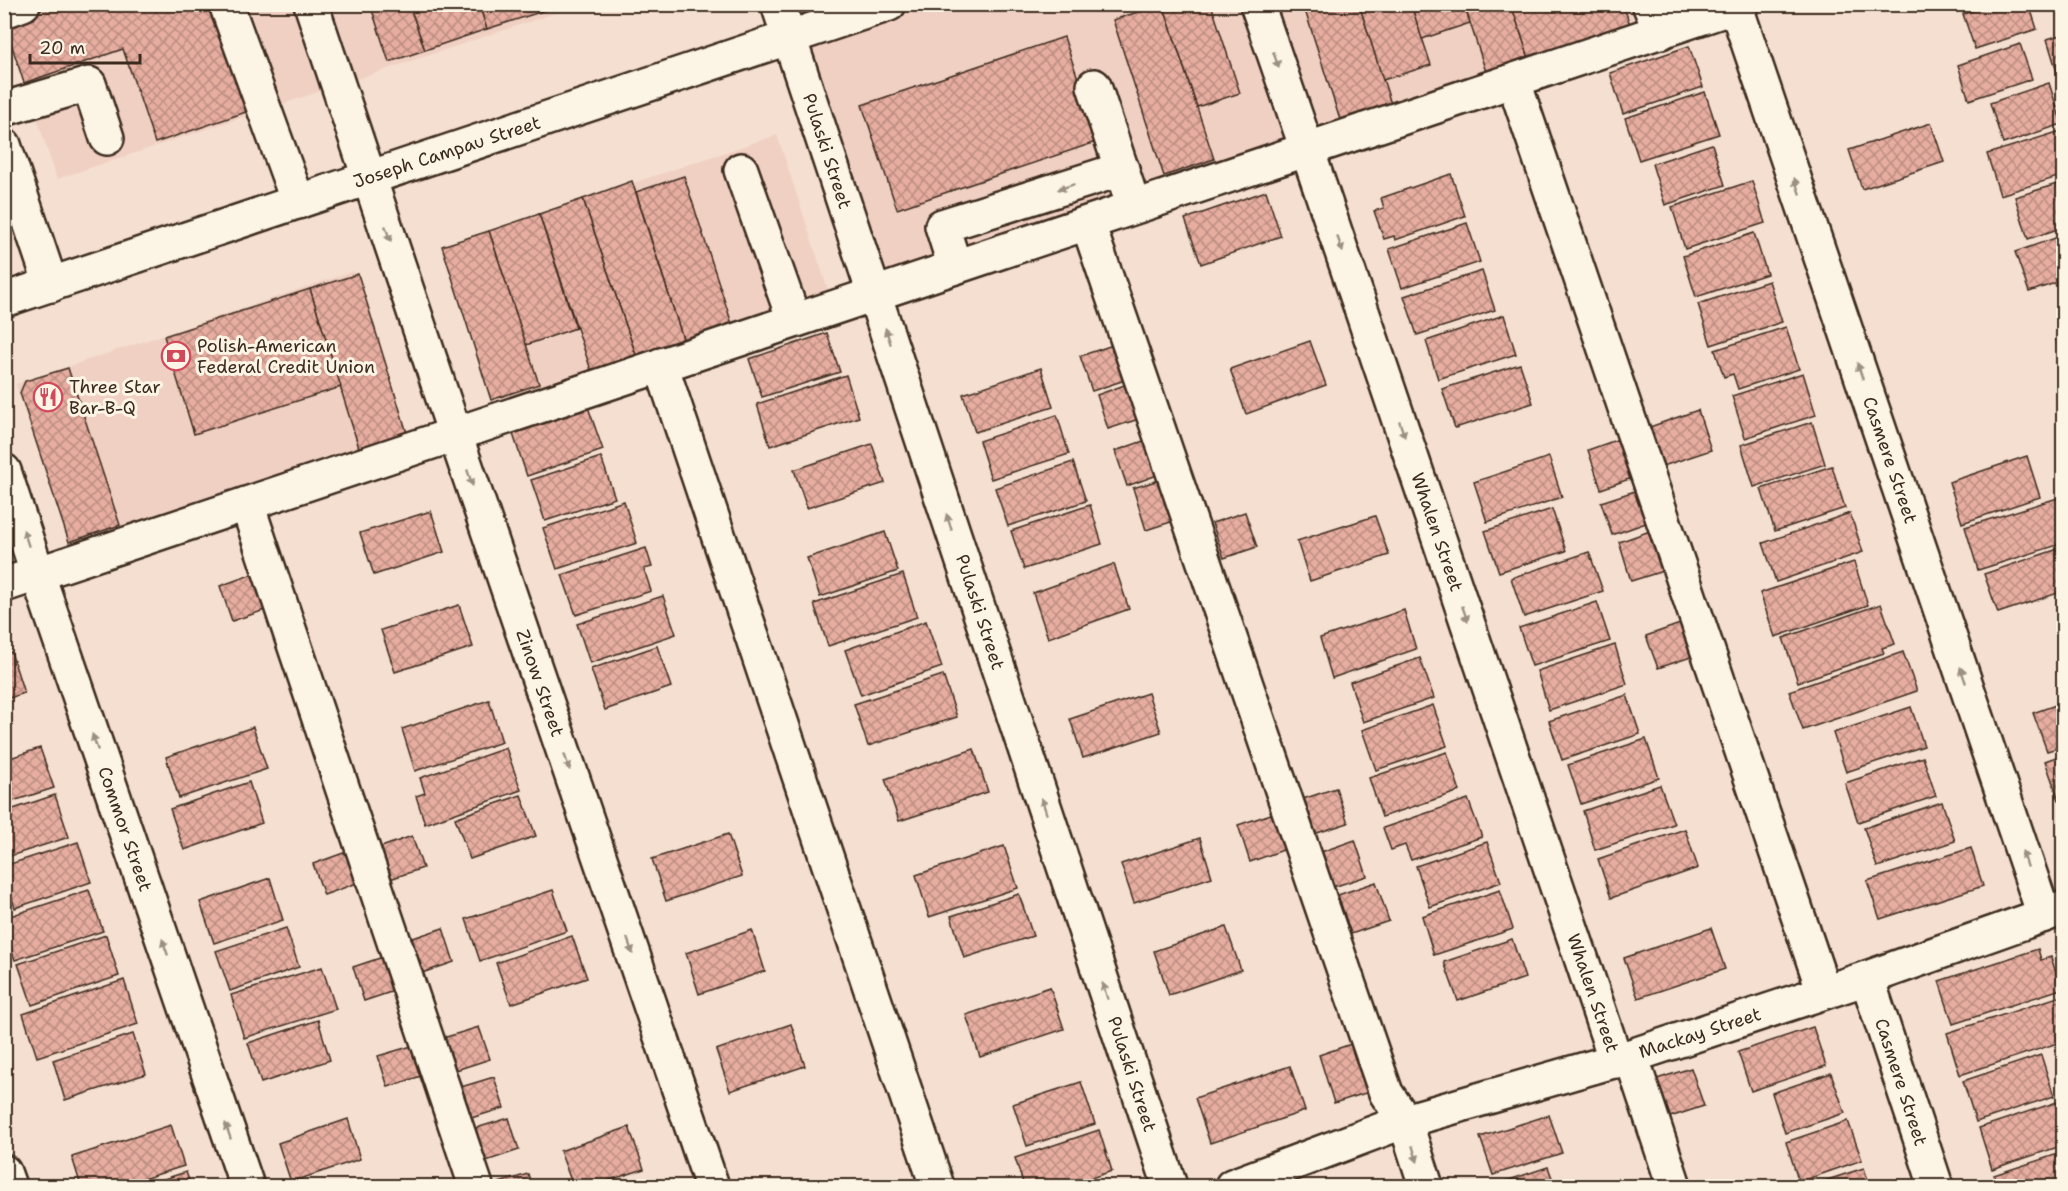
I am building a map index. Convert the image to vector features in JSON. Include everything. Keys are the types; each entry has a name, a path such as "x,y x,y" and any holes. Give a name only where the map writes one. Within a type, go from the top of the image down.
{"street":[{"path":"4,11 23,4"},
{"path":"226,4 298,202"},
{"name":"Zinow Street","path":"311,4 712,1186"},
{"name":"Pulaski Street","path":"778,4 1170,1186"},
{"name":"Joseph Campau Street","path":"4,300 889,4"},
{"name":"Whalen Street","path":"1257,4 1623,1058 1674,1186"},
{"path":"4,585 873,293 1088,224 1307,148 1514,82 1655,18 1738,5"},
{"name":"Casmere Street","path":"1738,5 2054,912"},
{"path":"1514,82 1824,992"},
{"path":"4,109 89,84 107,138"},
{"path":"1094,86 1134,208"},
{"path":"4,145 51,285"},
{"path":"955,267 942,226 1122,169"},
{"path":"741,170 794,320"},
{"path":"1088,224 1386,1093 1405,1122 1426,1186"},
{"path":"661,365 937,1186"},
{"name":"Commor Street","path":"4,471 247,1186"},
{"path":"247,504 476,1186"},
{"name":"Mackay Street","path":"1232,1186 1405,1122 1623,1058 1867,978 2054,912"},
{"name":"Casmere Street","path":"1867,978 1936,1186"},
{"path":"4,1172 9,1186"}],"shaded area":[{"path":"54,4 579,5 57,179 5,21"},
{"path":"889,4 1741,5 874,293 789,38"},
{"path":"777,135 831,299 495,411 441,247"},
{"path":"354,271 410,439 72,552 16,384"}],"building":[{"path":"56,4 210,4 246,112 155,143 123,49 24,83 4,22"},
{"path":"370,4 409,4 425,50 389,62"},
{"path":"409,4 479,4 487,29 425,50"},
{"path":"479,4 534,4 537,13 487,29"},
{"path":"534,4 561,4 537,13"},
{"path":"1163,4 1214,159 1164,176 1113,20"},
{"path":"1163,4 1211,4 1240,93 1197,107"},
{"path":"1303,4 1359,4 1392,107 1341,123"},
{"path":"1359,4 1411,4 1431,65 1383,80"},
{"path":"1411,4 1464,4 1470,23 1422,39"},
{"path":"1464,4 1511,4 1530,61 1487,75"},
{"path":"1511,4 1623,4 1631,28 1530,61"},
{"path":"1993,4 2029,4 2037,29 1975,49 1963,14"},
{"path":"2064,34 2064,70 2057,72 2047,39"},
{"path":"1064,37 1099,141 897,209 862,105"},
{"path":"2020,44 2032,79 1969,100 1958,65"},
{"path":"1689,46 1703,87 1623,114 1610,73"},
{"path":"2049,83 2062,124 2003,144 1990,103"},
{"path":"1705,92 1719,134 1639,160 1625,118"},
{"path":"1931,123 1944,162 1862,189 1849,150"},
{"path":"2061,131 2064,139 2064,175 2000,195 1987,154"},
{"path":"1712,144 1725,185 1665,205 1652,164"},
{"path":"1451,174 1465,216 1395,240 1394,236 1384,239 1374,211 1384,208 1381,198"},
{"path":"684,176 733,327 684,342 636,192"},
{"path":"632,181 684,342 637,358 583,199"},
{"path":"1752,181 1765,223 1685,249 1672,207"},
{"path":"2057,184 2064,204 2064,227 2028,239 2015,197"},
{"path":"1266,191 1281,236 1201,264 1185,219"},
{"path":"583,199 637,358 592,373 539,214"},
{"path":"539,214 576,328 526,345 489,231"},
{"path":"1467,223 1480,262 1402,288 1389,249"},
{"path":"489,231 539,384 491,400 442,246"},
{"path":"1754,233 1767,274 1696,297 1683,256"},
{"path":"2064,235 2064,280 2029,292 2015,252"},
{"path":"1482,271 1495,310 1417,335 1404,296"},
{"path":"358,274 407,433 359,448 310,289"},
{"path":"1769,281 1782,322 1711,345 1698,304"},
{"path":"310,289 341,387 194,434 164,336"},
{"path":"1504,315 1516,354 1438,379 1426,341"},
{"path":"1786,327 1799,369 1738,389 1733,374 1724,377 1715,350"},
{"path":"827,333 840,372 762,397 749,359"},
{"path":"2064,338 2064,364 2056,340"},
{"path":"1310,341 1326,385 1246,414 1230,369"},
{"path":"1113,345 1125,380 1092,391 1080,356"},
{"path":"1520,364 1533,403 1455,428 1442,389"},
{"path":"68,368 120,525 69,542 20,393 25,381"},
{"path":"1041,368 1053,407 975,432 963,394"},
{"path":"1803,373 1816,415 1745,438 1732,396"},
{"path":"846,375 859,417 770,446 757,404"},
{"path":"1130,383 1142,418 1108,429 1097,395"},
{"path":"588,407 603,450 527,476 513,434"},
{"path":"1698,410 1711,450 1660,467 1647,428"},
{"path":"1057,415 1069,454 991,479 979,441"},
{"path":"1812,422 1825,464 1754,487 1741,445"},
{"path":"1149,439 1160,474 1127,486 1115,451"},
{"path":"1619,439 1632,478 1601,489 1588,450"},
{"path":"872,444 885,483 807,508 794,470"},
{"path":"2027,456 2040,497 1962,523 1949,482"},
{"path":"601,457 615,498 545,521 531,480"},
{"path":"1549,457 1562,497 1487,522 1474,482"},
{"path":"1073,462 1086,501 1008,526 995,488"},
{"path":"1832,466 1845,508 1775,531 1761,489"},
{"path":"1166,478 1180,519 1146,530 1133,488"},
{"path":"1635,491 1646,523 1612,535 1601,502"},
{"path":"2061,497 2064,504 2064,543 1978,570 1965,527"},
{"path":"624,501 637,543 557,569 543,528"},
{"path":"1090,505 1102,544 1024,569 1011,531"},
{"path":"1552,509 1566,551 1499,572 1485,531"},
{"path":"431,511 444,552 374,575 360,533"},
{"path":"1245,512 1257,547 1224,558 1212,523"},
{"path":"1850,513 1863,552 1776,582 1763,543"},
{"path":"1375,516 1389,555 1310,581 1297,541"},
{"path":"1650,531 1663,571 1631,581 1619,542"},
{"path":"885,532 898,571 820,597 807,558"},
{"path":"2064,547 2064,591 1998,613 1984,574"},
{"path":"646,548 652,567 644,569 651,591 576,615 562,575"},
{"path":"1589,552 1603,591 1524,617 1511,578"},
{"path":"1854,562 1868,605 1775,637 1760,593"},
{"path":"1114,564 1129,609 1048,638 1033,593"},
{"path":"253,574 265,610 232,621 220,586"},
{"path":"903,574 917,617 828,646 814,604"},
{"path":"663,596 676,634 590,663 577,624"},
{"path":"1597,602 1610,641 1532,666 1519,628"},
{"path":"1881,604 1895,644 1882,648 1884,653 1798,682 1783,638"},
{"path":"459,605 473,647 395,672 381,630"},
{"path":"1404,610 1416,649 1332,678 1320,638"},
{"path":"926,621 942,667 861,695 845,650"},
{"path":"1680,624 1691,657 1658,668 1646,636"},
{"path":"1615,645 1627,684 1549,710 1537,671"},
{"path":"657,646 671,687 605,710 591,669"},
{"path":"11,652 24,693 4,700 4,654"},
{"path":"1903,652 1917,691 1803,730 1789,691"},
{"path":"1420,658 1434,698 1363,722 1350,682"},
{"path":"943,675 957,717 868,746 854,704"},
{"path":"1148,693 1161,732 1083,758 1070,719"},
{"path":"1627,695 1640,734 1562,760 1549,721"},
{"path":"489,700 502,742 415,771 402,729"},
{"path":"2064,702 2064,746 2047,751 2033,713"},
{"path":"1433,705 1447,746 1376,770 1362,730"},
{"path":"1911,707 1924,746 1846,772 1833,733"},
{"path":"253,727 267,769 179,798 166,757"},
{"path":"1646,739 1659,778 1581,804 1568,765"},
{"path":"40,748 54,788 4,804 4,760"},
{"path":"506,748 521,790 425,824 416,796 425,793 420,778"},
{"path":"974,749 988,792 899,821 885,779"},
{"path":"1447,752 1460,791 1382,817 1369,778"},
{"path":"2064,754 2064,798 2059,800 2045,761"},
{"path":"1923,757 1936,796 1858,822 1845,783"},
{"path":"249,782 262,823 184,850 170,809"},
{"path":"1660,785 1674,824 1595,850 1583,811"},
{"path":"1336,788 1348,823 1314,834 1303,799"},
{"path":"55,795 69,837 4,858 4,812"},
{"path":"521,795 536,836 470,859 455,818"},
{"path":"1468,799 1482,837 1411,860 1405,845 1391,850 1383,828"},
{"path":"1942,802 1955,841 1877,867 1864,828"},
{"path":"1274,813 1286,849 1250,862 1238,825"},
{"path":"1685,829 1698,868 1611,898 1598,859"},
{"path":"728,834 742,876 666,901 652,859"},
{"path":"412,836 423,868 387,880 376,849"},
{"path":"1200,838 1212,877 1134,903 1121,864"},
{"path":"1355,840 1367,876 1333,887 1321,852"},
{"path":"78,842 91,882 15,908 4,876 4,866"},
{"path":"1487,842 1501,882 1430,907 1416,866"},
{"path":"1004,846 1018,888 929,917 916,875"},
{"path":"1971,848 1983,886 1880,919 1867,881"},
{"path":"349,851 360,882 324,895 313,864"},
{"path":"270,878 283,920 214,943 200,902"},
{"path":"1376,882 1389,921 1351,934 1338,895"},
{"path":"89,890 103,931 15,960 4,929 4,918"},
{"path":"553,890 567,931 480,961 466,919"},
{"path":"1500,890 1513,929 1434,955 1422,916"},
{"path":"1019,894 1033,936 964,958 951,916"},
{"path":"1226,927 1241,970 1169,995 1154,951"},
{"path":"286,928 299,967 230,991 216,951"},
{"path":"443,928 454,962 419,974 407,940"},
{"path":"1711,928 1725,969 1638,998 1624,958"},
{"path":"752,930 765,971 699,994 686,953"},
{"path":"106,935 119,976 32,1005 18,964"},
{"path":"572,936 587,978 511,1004 496,963"},
{"path":"1512,939 1525,978 1458,1001 1444,962"},
{"path":"2038,949 2041,960 2051,957 2061,989 1953,1024 1939,981"},
{"path":"2064,949 2064,975 2056,952"},
{"path":"383,957 394,991 364,1001 353,967"},
{"path":"322,967 336,1009 244,1038 231,995"},
{"path":"124,980 138,1024 37,1057 23,1014"},
{"path":"1050,987 1064,1029 980,1057 966,1015"},
{"path":"2064,995 2064,1041 1960,1075 1947,1033"},
{"path":"318,1020 330,1060 261,1083 248,1043"},
{"path":"791,1024 805,1066 730,1091 716,1050"},
{"path":"479,1027 490,1059 453,1071 443,1038"},
{"path":"1813,1027 1826,1066 1751,1091 1738,1052"},
{"path":"133,1034 146,1074 65,1100 53,1060"},
{"path":"1354,1043 1369,1092 1334,1103 1319,1055"},
{"path":"412,1046 421,1076 388,1087 378,1056"},
{"path":"2041,1055 2054,1096 1976,1122 1963,1081"},
{"path":"1290,1066 1305,1111 1210,1143 1195,1098"},
{"path":"1691,1068 1704,1106 1670,1117 1657,1079"},
{"path":"1831,1073 1845,1113 1785,1133 1772,1093"},
{"path":"494,1077 504,1108 471,1118 461,1087"},
{"path":"1081,1082 1095,1124 1027,1146 1013,1104"},
{"path":"2057,1102 2064,1121 2064,1145 1992,1169 1979,1128"},
{"path":"1549,1115 1562,1153 1493,1175 1480,1137"},
{"path":"509,1118 519,1150 483,1162 473,1129"},
{"path":"348,1119 360,1159 291,1182 278,1143"},
{"path":"1848,1121 1862,1160 1799,1182 1786,1142"},
{"path":"171,1125 184,1166 121,1186 81,1186 72,1157"},
{"path":"629,1127 644,1169 592,1186 573,1186 560,1151"},
{"path":"1099,1130 1112,1171 1067,1186 1024,1186 1015,1158"},
{"path":"2064,1152 2064,1186 1998,1186 1994,1175"},
{"path":"1548,1167 1555,1186 1491,1186"},
{"path":"1864,1168 1870,1186 1809,1186"},
{"path":"186,1172 191,1186 142,1186"},
{"path":"528,1174 532,1186 492,1186 492,1185"}],"place":[{"name":"Polish-American Federal Credit Union","path":"176,356"},
{"name":"Three Star Bar-B-Q","path":"48,397"}]}
